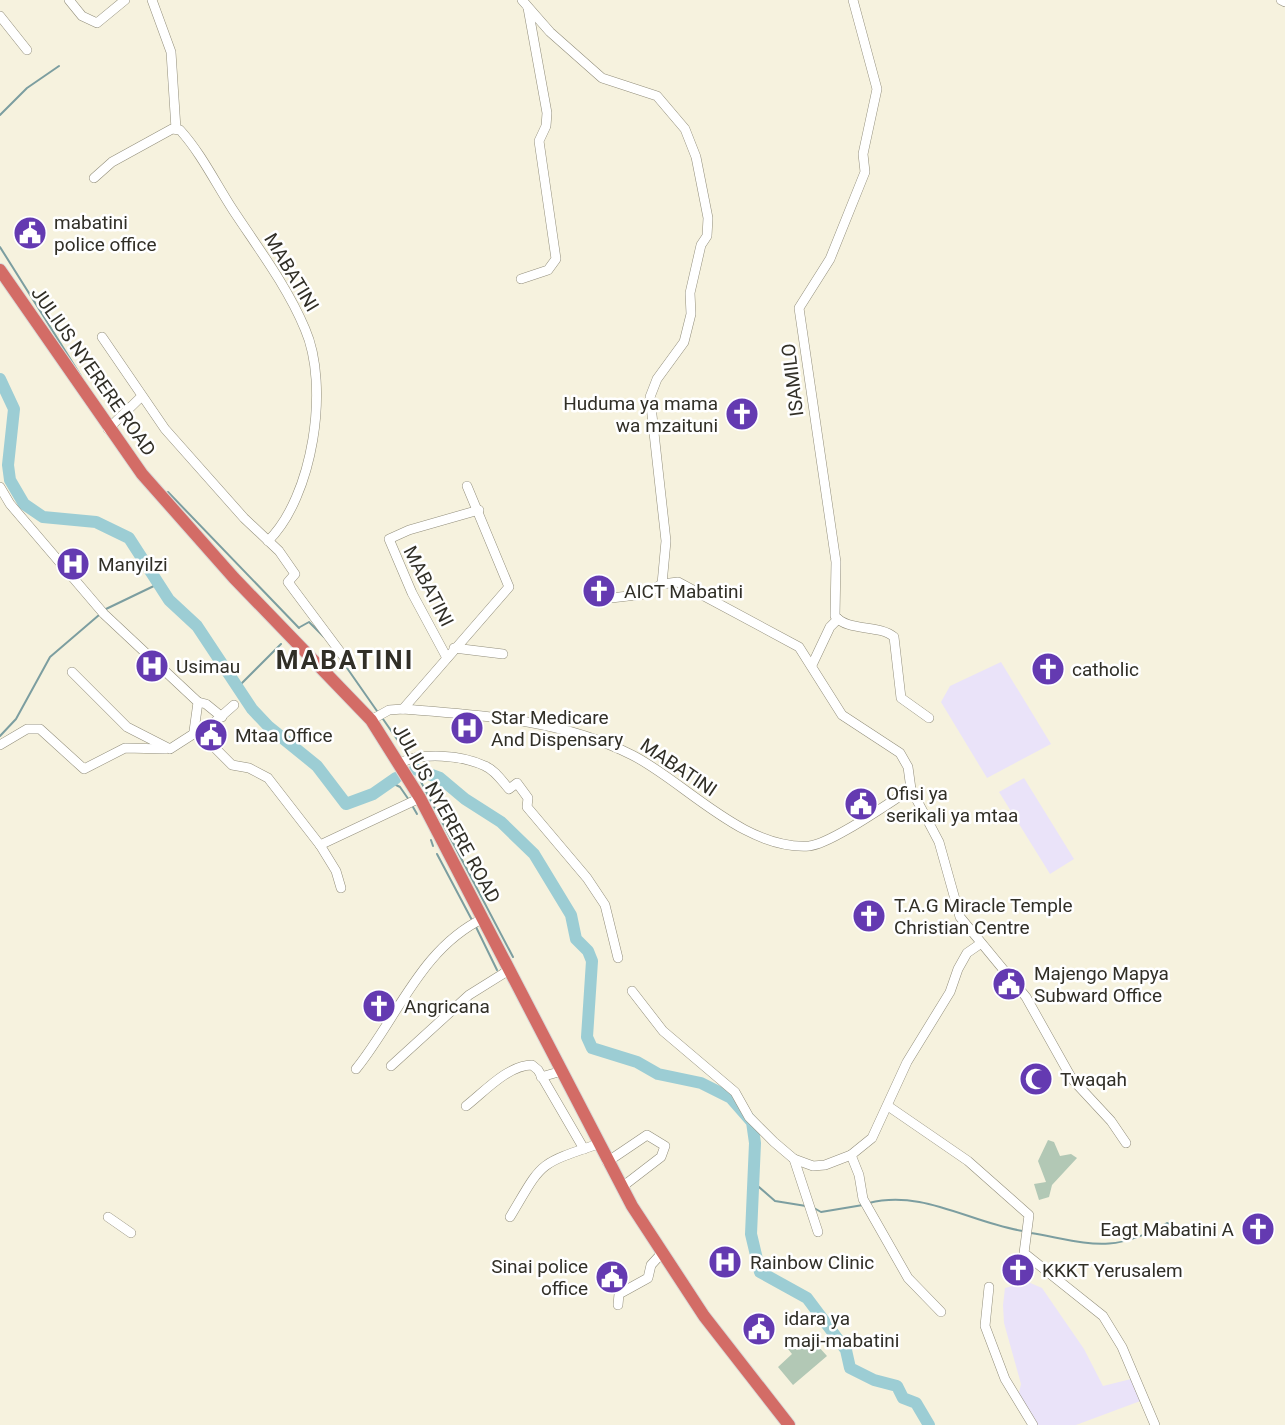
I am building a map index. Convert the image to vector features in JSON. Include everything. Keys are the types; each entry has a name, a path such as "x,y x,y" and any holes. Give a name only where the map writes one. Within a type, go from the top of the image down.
{"highway":[{"name":"JULIUS NYERERE ROAD","path":"0,270 108,429 174,513 407,760 420,799 477,922 509,970 607,1162 662,1253 718,1336 789,1425"}],"street":[{"path":"69,0 87,20 97,23 125,0"},
{"path":"94,177 112,162 176,129 171,52 152,0"},
{"name":"ISAMILO","path":"838,620 835,610 836,562 799,308 836,247 865,172 863,154 877,89 853,0"},
{"path":"521,279 548,270 556,259 539,141 546,126 547,113 525,3"},
{"path":"525,3 550,32 602,78 657,96 685,129 696,158 708,218 707,236 701,246 690,293 691,314 684,342 657,379 650,397 666,541 662,584"},
{"path":"0,16 27,50"},
{"name":"MABATINI","path":"176,129 183,132 285,290 307,332 316,395 315,432 309,465 299,491 268,541"},
{"path":"103,337 141,397 203,475 292,568 295,574 288,582 294,593 336,643 344,657"},
{"path":"108,429 141,397"},
{"path":"403,709 509,587 467,486"},
{"path":"0,487 10,504 104,614 198,702 206,704 222,717"},
{"name":"MABATINI","path":"447,658 412,593 389,539 409,530 479,510"},
{"path":"611,598 645,594 662,584 678,582 771,629 799,647 849,722 900,753 908,767 911,789 939,842 960,917 1026,997 1072,1079 1111,1121 1126,1143"},
{"path":"812,666 830,627 838,620 886,632 894,637 901,698 910,708 929,719"},
{"path":"454,648 503,654"},
{"path":"72,672 116,719 165,749"},
{"path":"198,702 198,733 232,765 250,768 268,779 320,845 341,888"},
{"path":"0,746 27,729 40,729 84,769 125,748 173,748 222,717 234,705"},
{"name":"MABATINI","path":"371,720 389,710 403,709 513,719 600,742 632,755 726,820 775,841 791,844 822,843 911,789"},
{"path":"407,760 430,756 479,764 494,772 509,789 517,783 528,798 527,807 587,878 605,905 618,958"},
{"path":"320,845 420,799"},
{"path":"356,1069 438,950 477,922"},
{"path":"632,992 663,1031 735,1092 749,1117 794,1159 813,1166 825,1165 851,1155 872,1138 907,1062 950,992 958,969 967,953 980,944"},
{"path":"391,1066 469,995 509,970"},
{"path":"466,1105 520,1066 532,1065 584,1149"},
{"path":"541,1077 562,1071"},
{"path":"888,1106 968,1161 1029,1215 1024,1253 1103,1316 1122,1347 1155,1425"},
{"path":"607,1162 644,1136 654,1137 665,1146 661,1157 622,1187"},
{"path":"510,1217 541,1166 598,1144"},
{"path":"851,1155 859,1175 863,1199 908,1278 941,1312"},
{"path":"794,1159 818,1232"},
{"path":"108,1217 131,1233"},
{"path":"618,1305 619,1294 648,1278 651,1265 662,1253"},
{"path":"989,1287 985,1326 1005,1378 1033,1425"}],"shaded area":[{"path":"1001,662 1051,744 987,778 941,702 950,686"},
{"path":"1024,778 1074,859 1050,874 999,792"},
{"path":"1028,1282 1042,1288 1084,1349 1103,1386 1131,1379 1143,1400 1076,1425 1034,1425 1018,1397 1021,1384 1004,1323 1003,1305 1005,1288"}],"green space":[{"path":"1048,1140 1054,1142 1060,1156 1071,1154 1077,1158 1052,1185 1049,1197 1039,1200 1034,1184 1046,1182 1038,1161"},
{"path":"806,1343 813,1351 818,1346 827,1356 793,1385 778,1367 792,1354 788,1349 792,1345 797,1350"}],"waterway":[{"path":"0,115 27,88 59,66"},
{"path":"0,247 81,376"},
{"path":"0,379 14,409 8,465 10,480 24,504 43,517 96,522 129,538 169,600 197,626 252,709 269,727 317,766 346,804 373,794 396,778"},
{"path":"168,492 299,628"},
{"path":"106,609 158,584"},
{"path":"0,736 16,719 50,657 99,615"},
{"path":"300,627 309,622 324,637"},
{"path":"238,687 281,644"},
{"path":"340,658 377,711"},
{"path":"383,719 408,755"},
{"path":"414,763 417,768"},
{"path":"415,769 440,778 465,799 501,822 534,854 571,915 576,939 588,951 592,961 587,1037 592,1048 637,1062 658,1074 701,1083 731,1098 752,1122 755,1143 751,1234 760,1272 807,1298 846,1350 850,1368 874,1380 897,1386 903,1398 916,1403 929,1425"},
{"path":"420,770 420,780 513,957"},
{"path":"390,782 400,787 409,800"},
{"path":"413,807 417,814"},
{"path":"431,840 433,846"},
{"path":"437,854 473,922"},
{"path":"476,927 497,970"},
{"path":"752,1181 775,1201 806,1206"},
{"path":"869,1203 908,1200 1023,1231"},
{"path":"814,1208 821,1212 863,1205"},
{"path":"1031,1233 1085,1243 1115,1243 1148,1233 1167,1223 1194,1235"}],"place":[{"name":"mabatini police office","path":"30,233"},
{"name":"Huduma ya mama wa mzaituni","path":"742,414"},
{"name":"Manyilzi","path":"73,564"},
{"name":"AICT Mabatini","path":"599,591"},
{"name":"Usimau","path":"152,666"},
{"name":"catholic","path":"1048,669"},
{"name":"Star Medicare And Dispensary","path":"467,728"},
{"name":"Mtaa Office","path":"211,735"},
{"name":"Ofisi ya serikali ya mtaa","path":"861,804"},
{"name":"T.A.G Miracle Temple Christian Centre","path":"869,916"},
{"name":"Majengo Mapya Subward Office","path":"1009,984"},
{"name":"Angricana","path":"379,1006"},
{"name":"Twaqah","path":"1036,1079"},
{"name":"Eagt Mabatini A","path":"1258,1229"},
{"name":"Rainbow Clinic","path":"725,1262"},
{"name":"KKKT Yerusalem","path":"1018,1270"},
{"name":"Sinai police office","path":"612,1277"},
{"name":"idara ya maji-mabatini","path":"759,1329"}],"district":[{"name":"MABATINI","path":"345,660"}]}
